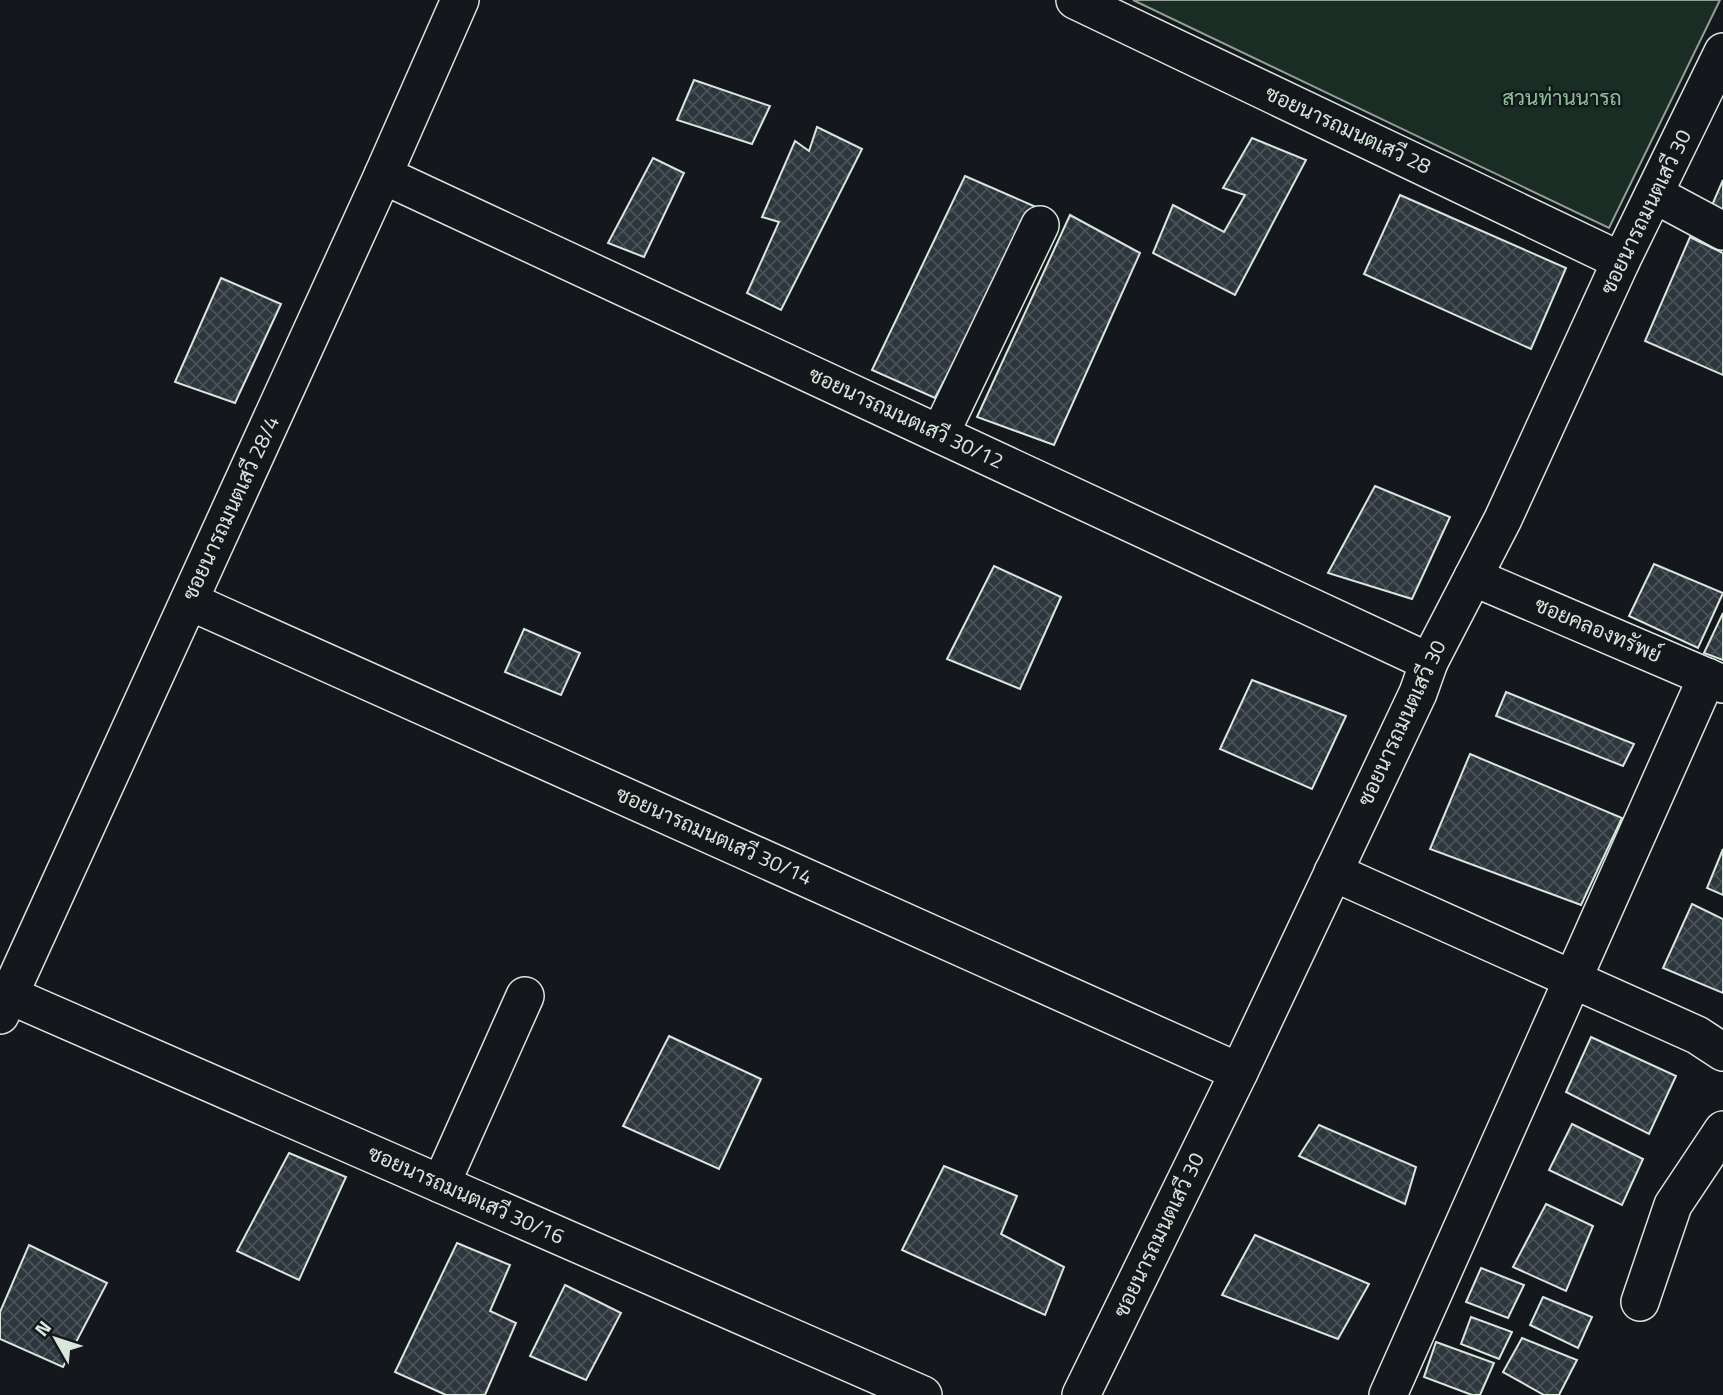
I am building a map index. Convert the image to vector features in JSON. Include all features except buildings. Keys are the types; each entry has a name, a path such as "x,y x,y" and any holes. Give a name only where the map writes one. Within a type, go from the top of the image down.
{"street":[{"name":"ซอยนารถมนตเสวี 28/4","path":"4,1005 12,955 189,601 460,0"},
{"name":"ซอยนารถมนตเสวี 28","path":"1075,0 1621,261"},
{"name":"ซอยนารถมนตเสวี 30","path":"1081,1395 1239,1072 1418,693 1429,662 1503,519 1621,261 1723,52"},
{"name":"ซอยนารถมนตเสวี 30/12","path":"383,175 1429,662"},
{"path":"1654,194 1723,231"},
{"path":"940,434 1040,225"},
{"name":"ซอยคลองทรัพย์","path":"1473,577 1715,680"},
{"name":"ซอยนารถมนตเสวี 30/14","path":"189,601 1239,1072"},
{"path":"1388,1395 1572,980 1715,680"},
{"path":"1333,872 1697,1035 1723,1052"},
{"path":"441,1184 525,996"},
{"name":"ซอยนารถมนตเสวี 30/16","path":"4,1005 441,1184 923,1395"},
{"path":"1640,1303 1673,1205 1723,1130"}],"green space":[{"name":"สวนท่านนารถ","path":"1133,0 1720,0 1609,228"}]}
